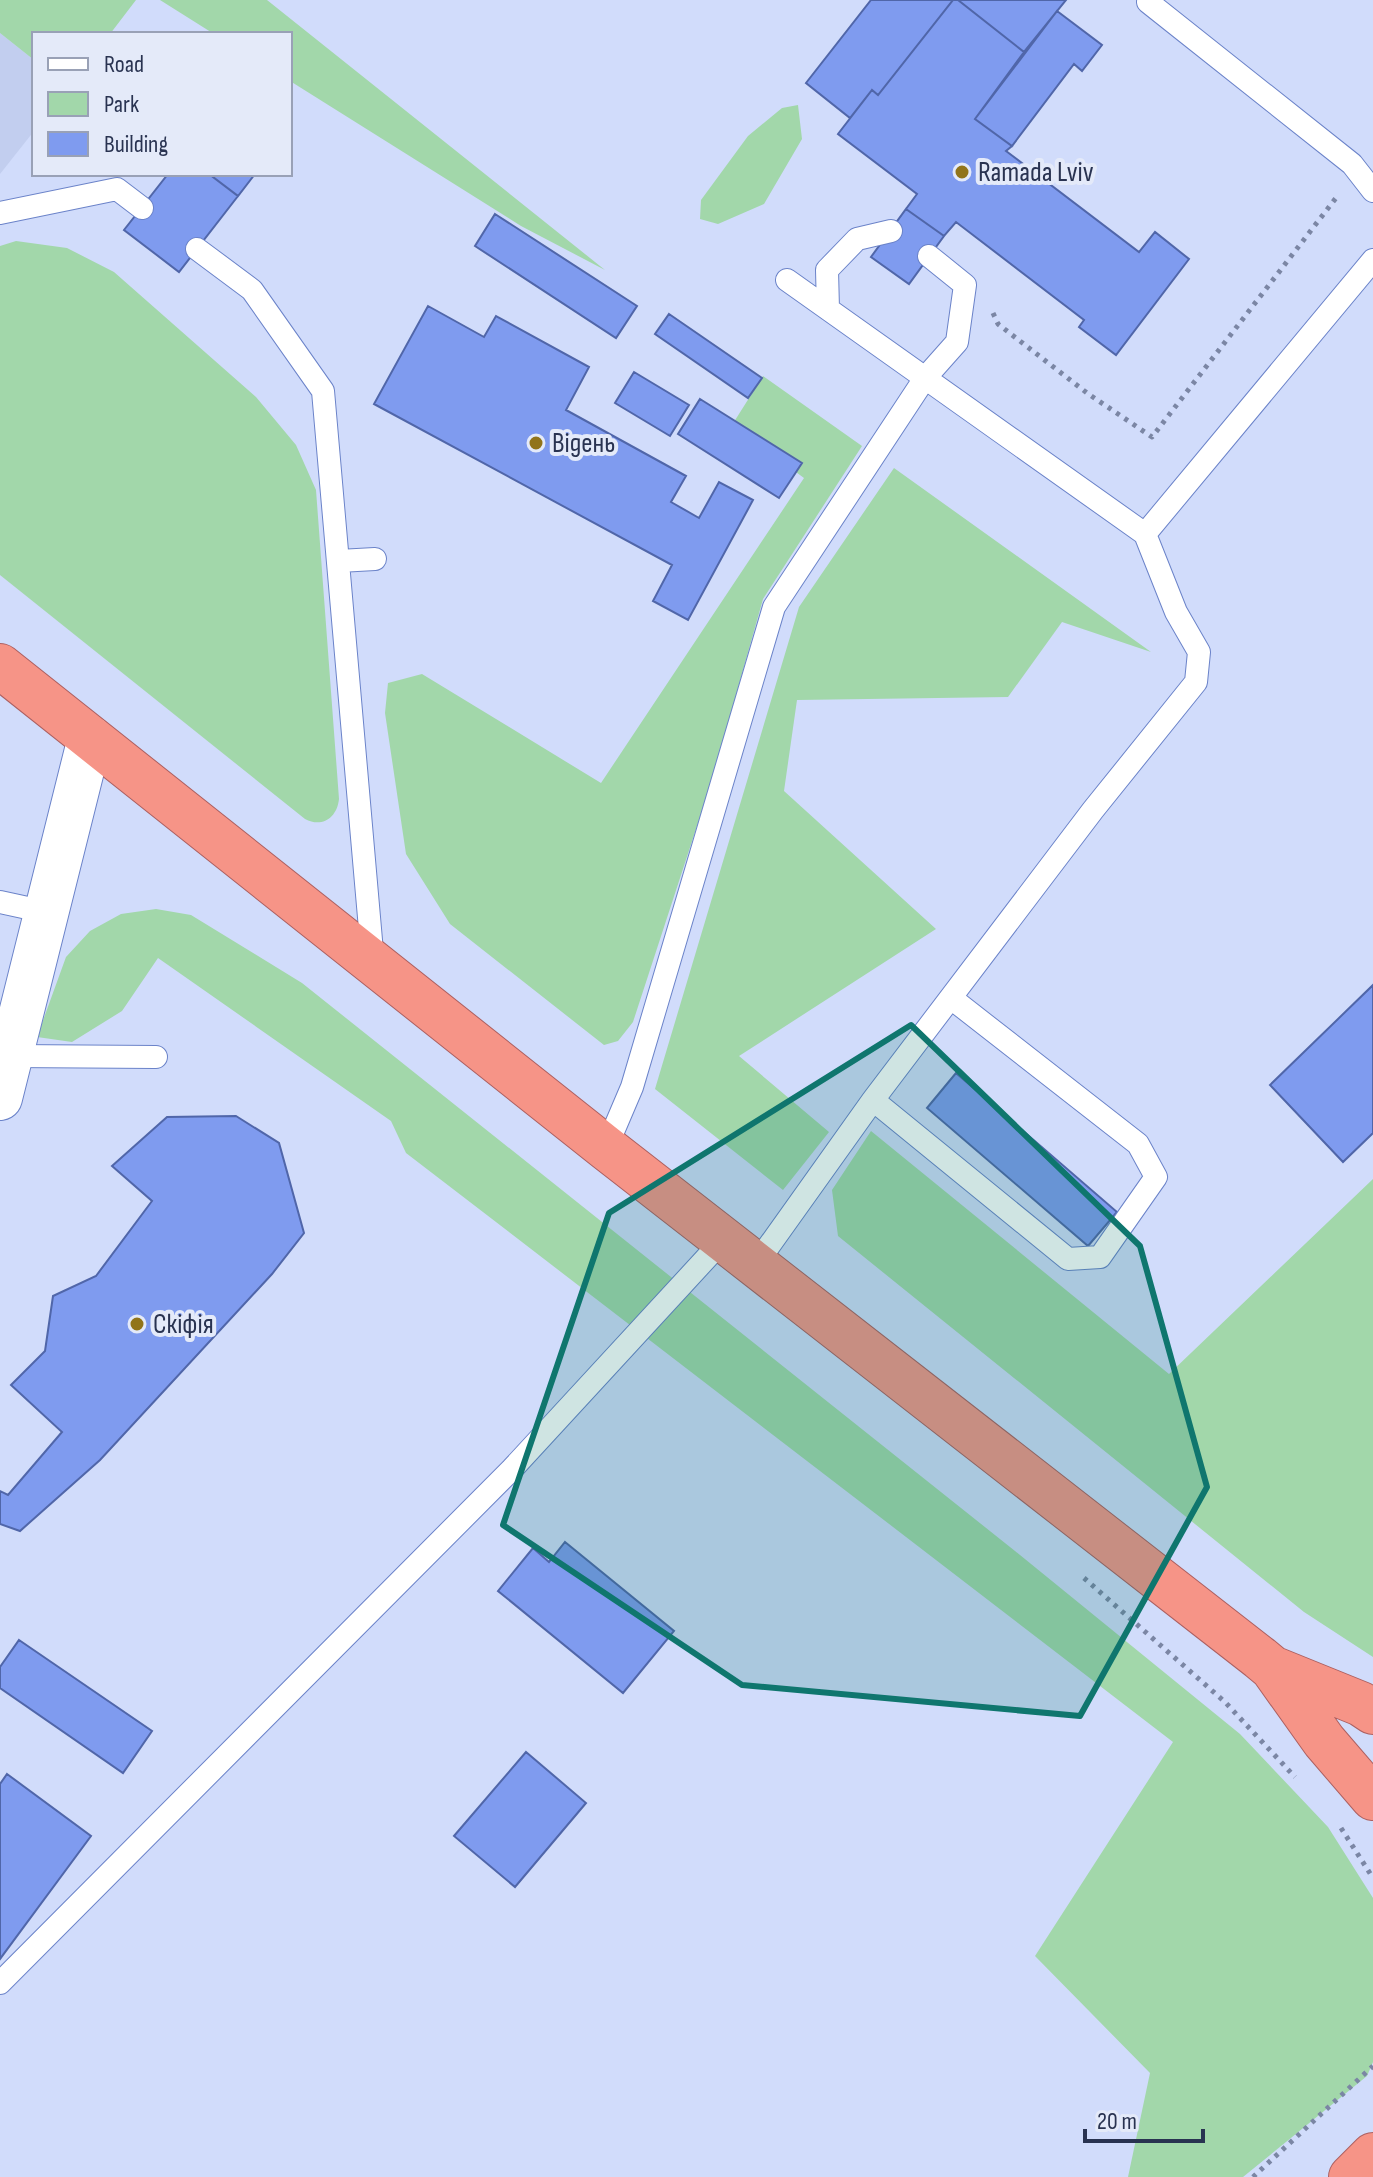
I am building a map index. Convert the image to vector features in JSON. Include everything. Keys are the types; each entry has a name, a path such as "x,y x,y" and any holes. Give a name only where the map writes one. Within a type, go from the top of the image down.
{"highway":[{"path":"0,666 606,1148 1272,1668 1361,1704 1373,1712"},
{"path":"1272,1668 1324,1741 1373,1798"},
{"path":"1351,2177 1373,2155"}],"street":[{"path":"0,1098 90,738"}],"lane":[{"path":"1148,2 1357,171 1373,191"},
{"path":"0,213 117,189 142,208"},
{"path":"828,309 827,270 857,239 891,231"},
{"path":"197,249 252,290 323,391 373,964"},
{"path":"606,1148 632,1087 774,607 925,378 957,342 965,285 929,256"},
{"path":"1145,534 1373,260"},
{"path":"0,1983 512,1469 740,1251 873,1100 1093,810 1196,682 1199,652 1176,612 1145,534 787,280"},
{"path":"339,561 375,559"},
{"path":"0,902 46,912"},
{"path":"873,1100 1068,1259 1100,1257 1156,1177 1138,1144 951,998"},
{"path":"11,1056 156,1057"}],"path":[{"path":"989,302 998,324 1087,393 1152,437 1357,171"},
{"path":"1253,2177 1373,2066"}],"highlighted area":[{"path":"911,1025 1140,1246 1207,1487 1080,1716 742,1685 503,1525 609,1213"}],"shaded area":[{"path":"0,33 32,58 32,134 0,174"}],"green space":[{"path":"0,0 136,0 112,32 32,32 32,58 0,33"},
{"path":"160,0 267,0 605,270 521,226 292,82 292,32 211,32"},
{"path":"798,105 802,139 764,204 718,224 700,219 701,200 748,136 782,108"},
{"path":"16,241 67,248 114,272 256,397 296,445 316,490 339,799 328,820 311,822 305,819 0,575 0,246"},
{"path":"763,376 862,446 763,599 713,777 633,1022 618,1041 604,1045 450,924 406,854 385,713 388,683 422,674 601,783 804,478 732,425"},
{"path":"894,468 1151,652 1062,622 1008,697 797,700 784,791 936,929 739,1056 829,1132 783,1190 655,1089 799,607"},
{"path":"156,909 191,915 302,983 1240,1734 1328,1827 1373,1898 1373,2062 1367,2076 1243,2177 1128,2177 1150,2073 1035,1956 1173,1742 406,1153 391,1121 158,958 122,1011 72,1042 37,1037 66,957 90,931 121,914"},
{"path":"871,1131 1169,1374 1373,1179 1373,1657 1304,1612 838,1236 832,1190"}],"building":[{"path":"871,0 953,0 878,95 872,90 850,118 806,83"},
{"name":"Ramada Lviv","path":"953,0 958,0 1024,52 975,119 1012,146 1006,151 1139,252 1155,232 1189,259 1116,355 1079,327 1084,320 956,222 944,236 906,209 917,194 838,134 872,90 878,95"},
{"path":"958,0 1066,0 1024,52"},
{"path":"1057,11 1102,45 1082,71 1074,64 1012,146 975,119"},
{"path":"166,176 212,176 238,196 179,272 124,230"},
{"path":"212,176 253,176 238,196"},
{"path":"906,209 944,236 909,284 871,257"},
{"path":"495,214 637,306 616,338 475,246"},
{"name":"Відень","path":"428,306 484,337 496,316 589,367 566,410 686,476 671,502 699,518 719,482 753,500 688,620 653,601 672,565 374,404"},
{"path":"669,314 762,378 748,398 655,334"},
{"path":"634,372 689,405 670,436 615,403"},
{"path":"700,399 802,463 779,498 678,434"},
{"path":"1373,985 1373,1133 1343,1162 1270,1085"},
{"path":"956,1073 1117,1212 1088,1246 927,1108"},
{"name":"Скіфія","path":"236,1116 279,1143 304,1233 272,1274 100,1460 20,1531 0,1524 0,1491 8,1495 62,1432 11,1385 45,1351 53,1296 96,1276 152,1201 112,1166 167,1117"},
{"path":"565,1542 674,1631 623,1693 498,1591 533,1548 549,1562"},
{"path":"19,1640 152,1731 123,1773 0,1688 0,1667"},
{"path":"526,1752 586,1803 515,1887 454,1836"},
{"path":"7,1774 91,1836 0,1959 0,1784"}],"place":[{"name":"Ramada Lviv","path":"962,172"},
{"name":"Відень","path":"536,443"},
{"name":"Скіфія","path":"137,1324"}]}
